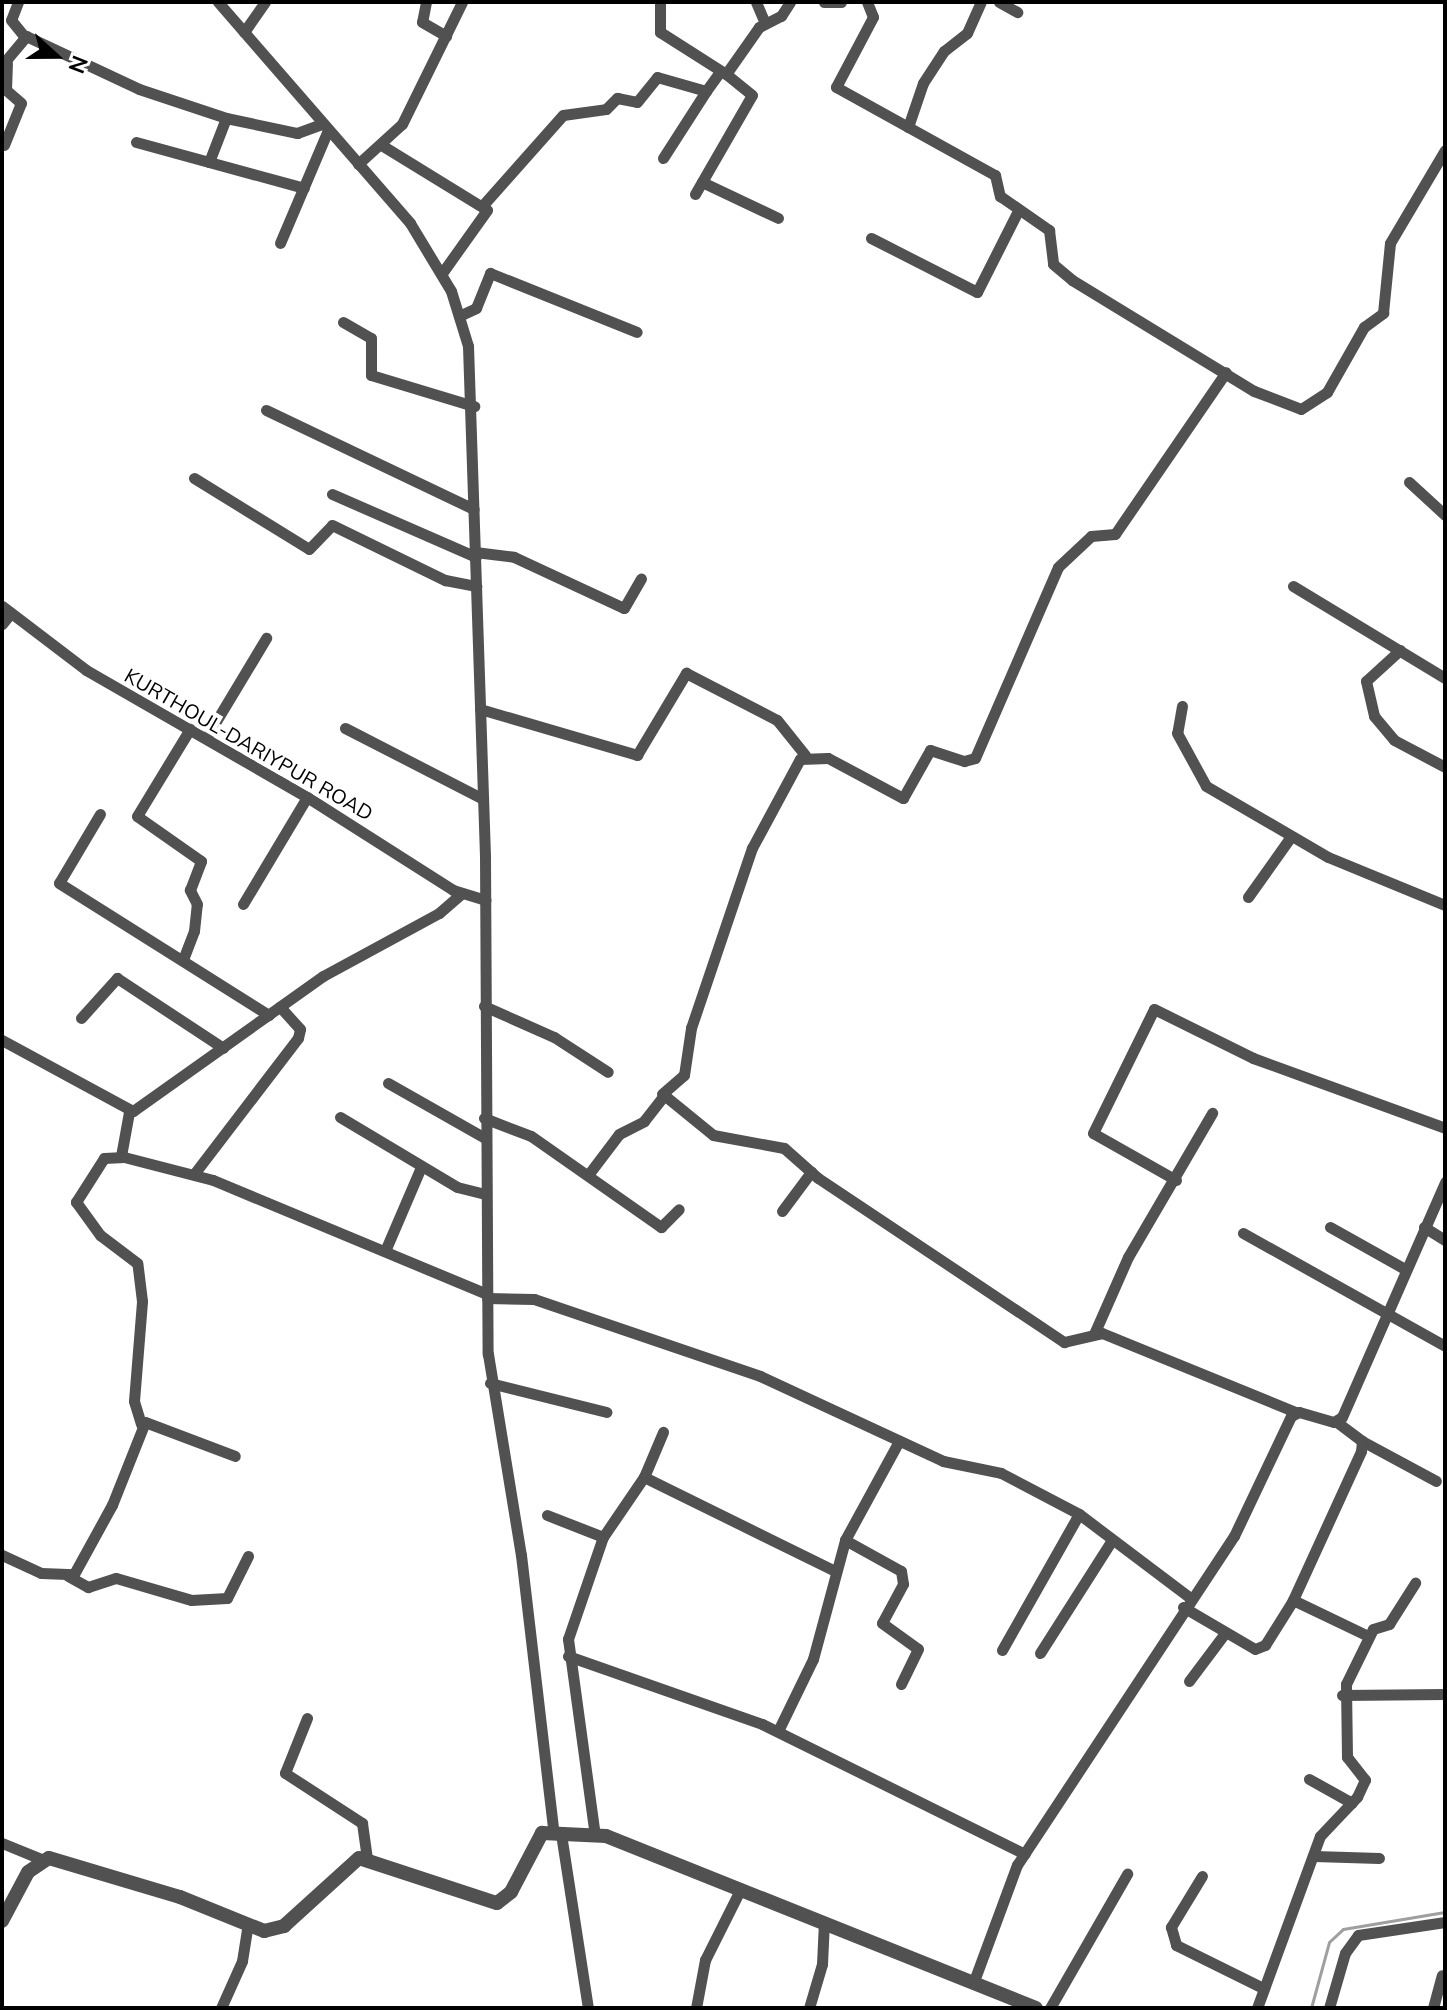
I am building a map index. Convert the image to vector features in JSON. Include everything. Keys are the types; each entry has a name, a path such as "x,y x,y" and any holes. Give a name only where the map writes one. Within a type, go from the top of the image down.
{"street":[{"path":"18,2 11,20 24,36 139,89 226,118 297,133 325,127"},
{"path":"218,2 410,223 442,273 459,316 474,406 485,900 484,1118 492,1297 490,1383 521,1555 558,1834 588,2008"},
{"path":"244,32 265,2"},
{"path":"426,2 422,22 446,36"},
{"path":"358,164 383,146 402,124 462,2"},
{"path":"660,2 660,32 752,95 695,194"},
{"path":"756,2 765,23"},
{"path":"663,158 706,91 765,23 790,2"},
{"path":"824,2 841,2"},
{"path":"867,2 873,17 835,85 908,127 996,185 1018,211 1049,230 1051,260 1059,271 1226,372 1295,408 1318,402 1345,368 1364,327 1383,313 1390,243 1445,150"},
{"path":"908,127 923,83 944,51 967,33 981,2"},
{"path":"999,2 1017,12"},
{"path":"4,145 21,103 6,90 5,64 24,36"},
{"path":"442,273 484,221 483,205 563,115 606,109 619,98 637,102 657,77 706,91"},
{"path":"209,162 226,118"},
{"path":"280,243 304,188 325,127"},
{"path":"136,142 304,188"},
{"path":"383,146 483,205"},
{"path":"702,182 778,218"},
{"path":"871,238 977,292 1018,211"},
{"path":"459,316 476,308 490,273 637,332"},
{"path":"343,322 371,338 371,375 474,406"},
{"path":"480,709 637,755 683,672 777,720 805,755 828,758 903,798 930,750 964,761 975,758 1058,567 1091,536 1115,534 1226,372"},
{"path":"266,410 474,509"},
{"path":"194,478 309,549 332,525 445,580 476,586"},
{"path":"1409,482 1445,515"},
{"path":"332,494 476,555 506,554 624,608 641,579"},
{"path":"1293,586 1445,678"},
{"path":"2,624 6,610"},
{"name":"KURTHOUL-DARIYPUR ROAD","path":"6,610 73,661 307,797 461,894 485,900"},
{"path":"206,738 266,638"},
{"path":"1400,650 1366,681 1374,716 1388,736 1445,767"},
{"path":"1182,706 1177,733 1196,774 1290,838 1445,905"},
{"path":"345,728 483,799"},
{"path":"184,957 197,904 190,890 201,861 137,816 190,729"},
{"path":"588,1175 619,1134 644,1121 662,1094 684,1075 691,1028 754,842 805,755"},
{"path":"243,904 307,797"},
{"path":"100,814 59,883 184,957 269,1015"},
{"path":"1248,897 1290,838"},
{"path":"121,1156 129,1112 280,1007 461,894"},
{"path":"81,1018 117,978 223,1048"},
{"path":"484,1006 554,1037 608,1072"},
{"path":"194,1174 298,1038 300,1029 280,1007"},
{"path":"1176,1180 1093,1133 1154,1009 1264,1063 1445,1128"},
{"path":"2,1040 129,1112"},
{"path":"388,1083 485,1138"},
{"path":"662,1094 713,1135 776,1144 811,1172 1064,1342 1094,1334 1296,1412 1337,1422 1362,1441 1436,1481"},
{"path":"1094,1334 1128,1257 1176,1180 1212,1113"},
{"path":"340,1117 463,1191 486,1194"},
{"path":"484,1118 517,1128 663,1228 679,1209"},
{"path":"68,1576 80,1568 112,1505 141,1424 134,1401 142,1301 137,1263 100,1235 76,1202 95,1166 121,1156 194,1174 492,1297 534,1299 774,1380 952,1464 1001,1473 1079,1514 1225,1633 1260,1649 1293,1600 1362,1441"},
{"path":"385,1251 421,1167"},
{"path":"782,1211 811,1172"},
{"path":"1337,1422 1403,1268 1442,1197 1445,1182"},
{"path":"1330,1227 1403,1268"},
{"path":"1424,1227 1445,1240"},
{"path":"1243,1233 1445,1346"},
{"path":"490,1383 606,1412"},
{"path":"974,1981 1025,1854 1186,1602 1234,1536 1296,1412"},
{"path":"141,1424 152,1422 235,1456"},
{"path":"595,1836 568,1656 603,1537 644,1477 663,1432"},
{"path":"778,1731 813,1659 833,1570 845,1540 899,1441"},
{"path":"644,1477 833,1570"},
{"path":"1002,1650 1079,1514"},
{"path":"547,1515 603,1537"},
{"path":"845,1540 901,1571 903,1584 882,1623 917,1646 901,1684"},
{"path":"1040,1653 1112,1540"},
{"path":"3,1557 41,1573 68,1576 88,1587 116,1578 191,1600 227,1598 248,1556"},
{"path":"1257,2008 1320,1836 1352,1803 1365,1780 1347,1757 1342,1695 1368,1636 1377,1625 1389,1624 1415,1583"},
{"path":"1293,1600 1368,1636"},
{"path":"1189,1681 1225,1633"},
{"path":"568,1656 778,1731 1025,1854"},
{"path":"1342,1695 1445,1694"},
{"path":"307,1718 285,1773 362,1823 367,1857"},
{"path":"1309,1779 1352,1803"},
{"path":"2,1843 41,1859 62,1859 180,1897 247,1928 284,1926 344,1865 367,1857 497,1903 511,1892 535,1841 558,1834 595,1836 741,1888 1036,2008"},
{"path":"1314,1856 1379,1858"},
{"path":"2,1921 41,1859"},
{"path":"1050,2008 1127,1874"},
{"path":"1202,1876 1171,1927 1176,1945 1263,1988"},
{"path":"696,2008 705,1960 741,1888"},
{"path":"809,2008 822,1964 824,1922"},
{"path":"1329,2008 1345,1953 1358,1935 1445,1922"},
{"path":"221,2008 242,1961 247,1928"},
{"path":"1433,2008 1442,1975"}],"waterway":[{"path":"1311,2008 1329,1942 1343,1929 1445,1912"}]}
